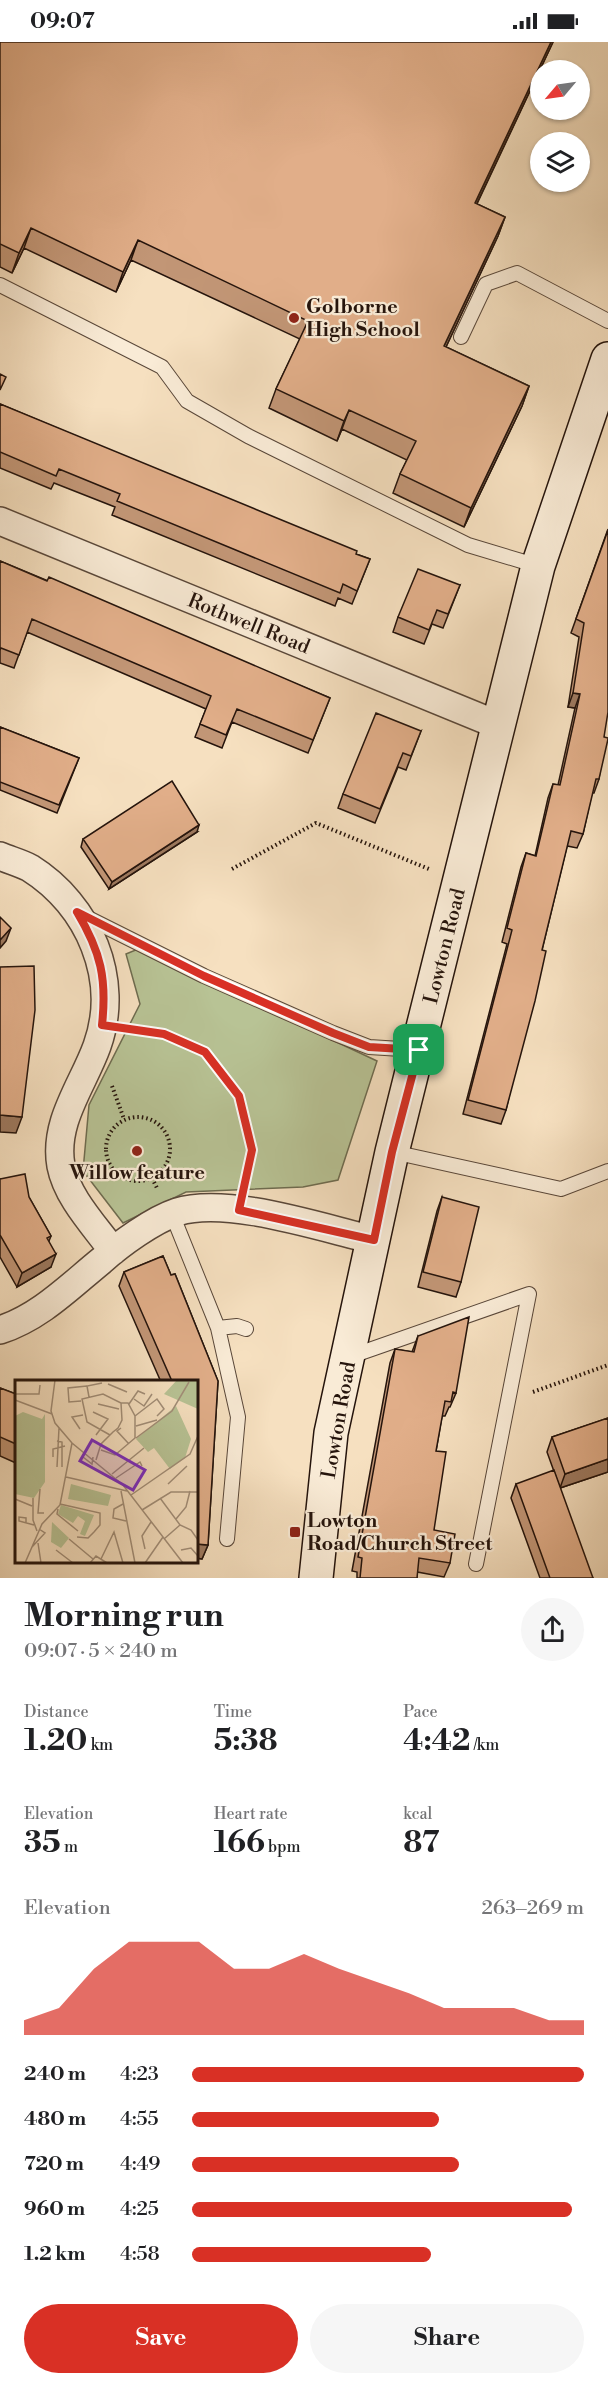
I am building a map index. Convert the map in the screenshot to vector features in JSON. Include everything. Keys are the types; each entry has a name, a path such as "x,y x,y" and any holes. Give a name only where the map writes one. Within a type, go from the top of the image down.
{"main road":[{"name":"Lowton Road","path":"316,1578 331,1434 392,1152 538,566 608,360"}],"street":[{"name":"Rothwell Road","path":"0,521 498,725"},
{"path":"0,856 29,868 55,888 77,912 97,950 103,972 105,996 102,1025 97,1046 64,1122 60,1142 61,1165 68,1188 112,1251"},
{"path":"0,1330 22,1322 47,1307 112,1251 172,1214 218,1207 374,1240"}],"lane":[{"path":"461,338 486,284 517,273 608,321"},
{"path":"0,285 162,367 187,401 248,436 468,545 538,566"},
{"path":"77,912 204,976 333,1033 369,1047 419,1050"},
{"path":"392,1152 561,1189 608,1171"},
{"path":"172,1214 218,1328 238,1418 227,1539"},
{"path":"349,1357 530,1294 476,1564"},
{"path":"218,1328 237,1326 246,1329"}],"path":[{"path":"232,869 316,823 460,882"},
{"path":"102,1025 164,1034 205,1052 239,1096 252,1150 239,1210"},
{"path":"135,1116 155,1121 169,1137 171,1148 165,1167 147,1180 125,1178 108,1162 106,1154 108,1138 115,1126 124,1119 135,1116"},
{"path":"508,1401 608,1365"}],"green space":[{"path":"138,949 377,1061 338,1180 303,1187 186,1192 123,1223 83,1171 89,1105 140,1004 126,954"}],"building":[{"path":"0,42 551,42 543,60 530,60 530,86 475,203 505,217 444,346 529,386 471,508 400,474 416,441 349,410 344,421 276,389 308,321 138,240 123,272 31,228 19,253 0,244"},
{"path":"0,374 6,377 0,390"},
{"path":"0,404 357,551 356,554 370,559 357,591 343,584 340,593 117,501 120,494 59,469 56,476 0,452"},
{"path":"608,530 608,712 604,737 608,739 583,834 571,831 542,950 546,951 535,1001 506,1110 468,1100 512,930 507,928 526,853 536,856 553,784 560,785 580,694 573,693 584,623 576,619"},
{"path":"0,561 47,581 49,577 330,698 313,740 237,709 226,735 200,724 211,696 32,619 19,655 1,648 0,650"},
{"path":"418,569 460,585 448,614 437,610 429,630 398,617"},
{"path":"376,713 421,731 411,756 403,753 380,809 343,794"},
{"path":"0,727 79,758 59,805 0,782"},
{"path":"172,781 199,825 112,882 83,839"},
{"path":"0,917 11,928 0,940"},
{"path":"34,966 35,1010 22,1117 0,1115 0,967"},
{"path":"25,1174 29,1197 51,1236 47,1238 56,1254 22,1273 0,1235 0,1179"},
{"path":"442,1197 479,1207 461,1282 423,1272"},
{"path":"163,1256 171,1275 175,1274 218,1381 208,1545 198,1544 198,1380 171,1380 124,1272"},
{"path":"469,1317 456,1393 453,1392 451,1402 445,1401 436,1451 446,1452 434,1530 455,1534 450,1563 419,1558 417,1578 360,1578 362,1558 358,1557 395,1349 414,1352 418,1336"},
{"path":"0,1388 15,1394 15,1444 0,1437"},
{"path":"608,1418 608,1459 565,1474 552,1437"},
{"path":"554,1470 593,1578 550,1578 516,1484"}],"place":[{"name":"Golborne High School","path":"294,318"},
{"name":"Willow feature","path":"137,1151"},
{"name":"Lowton Road/Church Street","path":"295,1532"}],"route":[{"path":"77,912 204,976 333,1033 369,1047 419,1050 392,1152 374,1240 239,1210 252,1150 239,1096 205,1052 164,1034 102,1025 105,996 103,972 97,950 77,912"}]}
